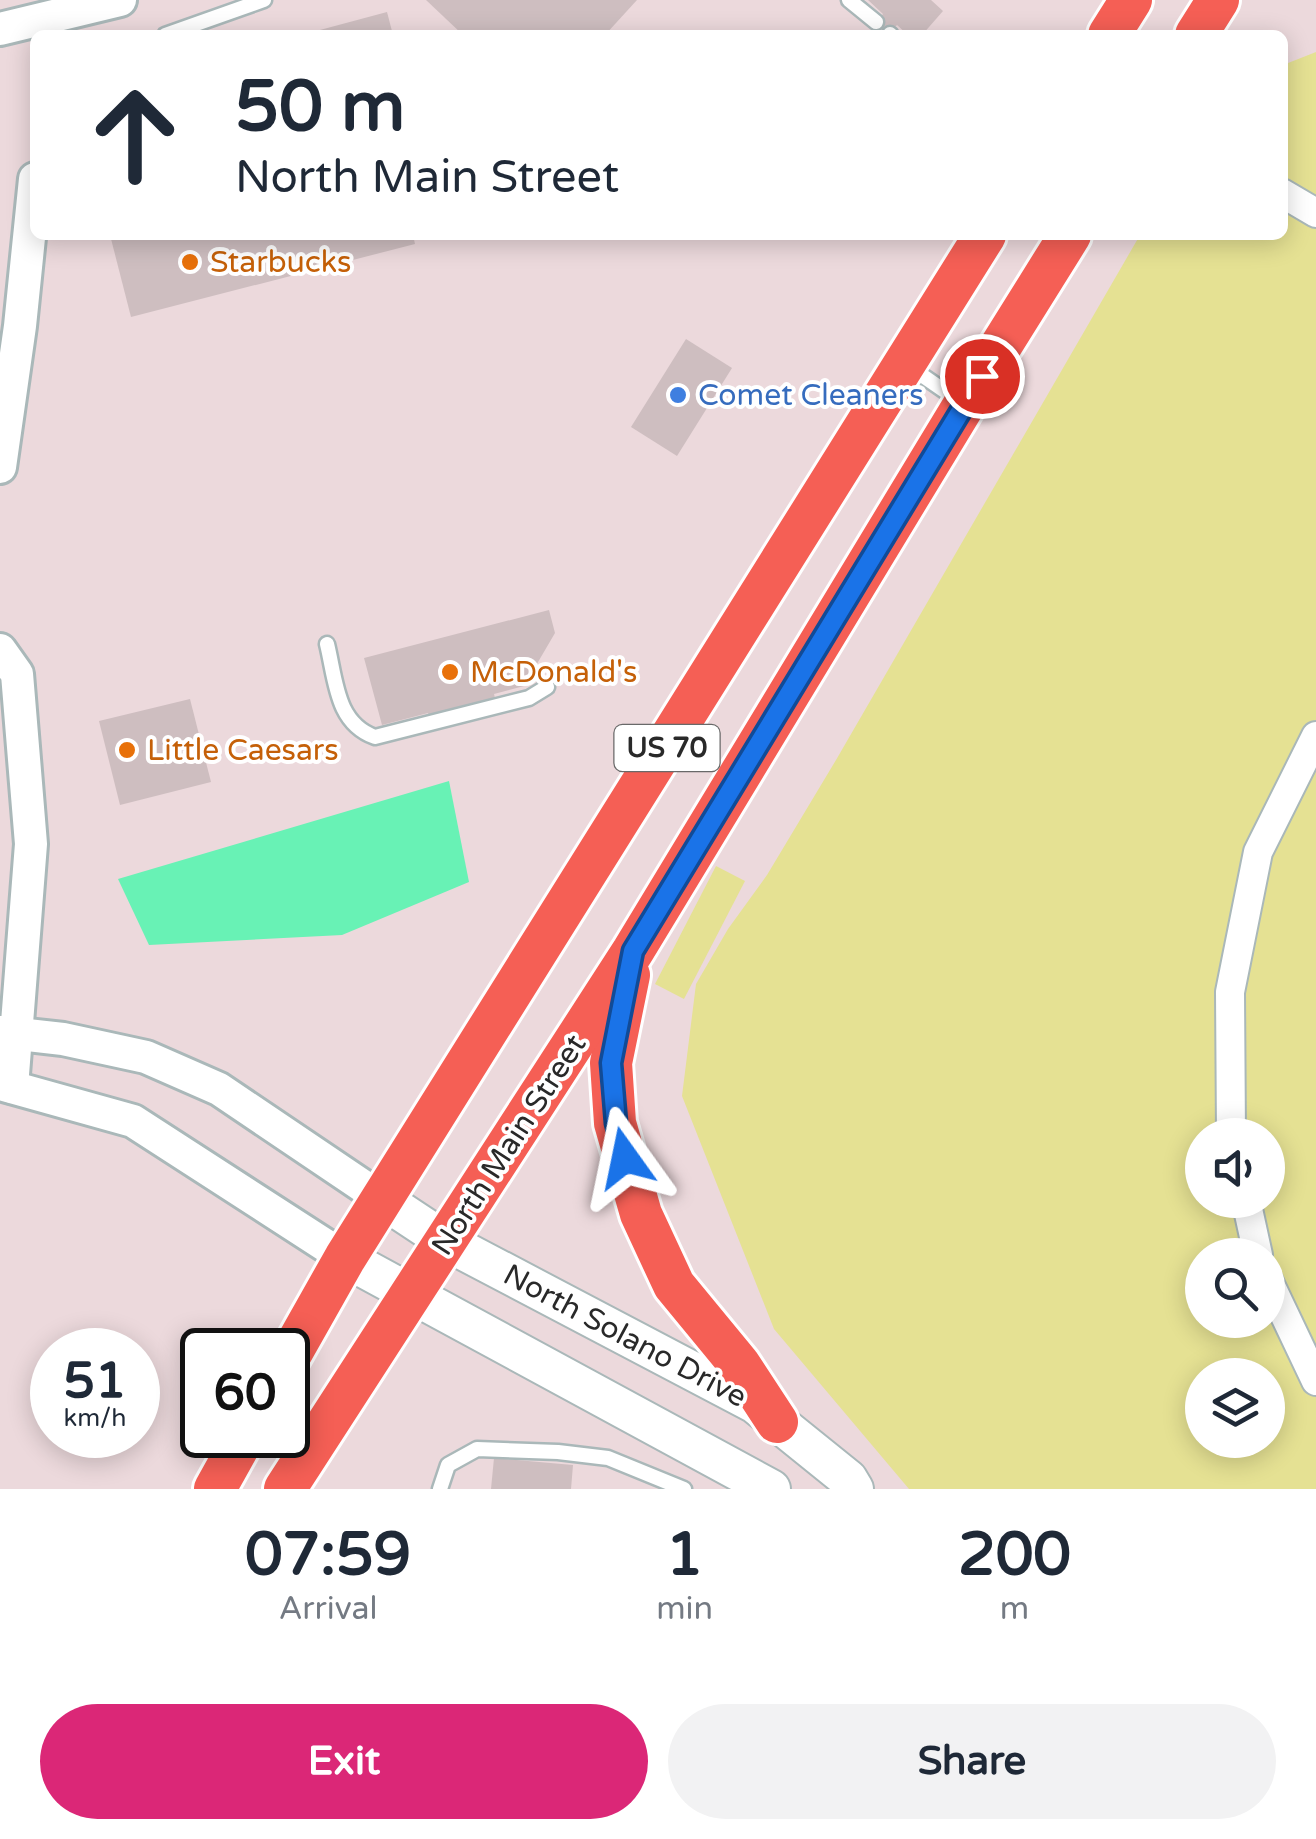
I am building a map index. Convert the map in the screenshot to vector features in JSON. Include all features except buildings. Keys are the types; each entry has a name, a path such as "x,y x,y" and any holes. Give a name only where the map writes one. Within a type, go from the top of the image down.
{"main road":[{"path":"1113,30 1131,0"},
{"path":"1199,30 1218,0"},
{"name":"US 70","path":"305,1328 345,1258 982,240"},
{"name":"North Main Street","path":"286,1489 633,951 1067,240"},
{"path":"633,951 611,1063 616,1123 641,1214 674,1285 739,1364 777,1422"},
{"name":"North Solano Drive","path":"382,1199 447,1242 755,1404 848,1479 854,1489"},
{"name":"North Solano Drive","path":"345,1258 771,1489"},
{"path":"215,1489 232,1458"}],"street":[{"path":"0,29 120,0"},
{"path":"1288,197 1316,214"},
{"path":"0,468 30,228"},
{"path":"0,650 17,674 31,844 8,1033 6,1086 134,1121 345,1258"},
{"path":"1230,1118 1230,992 1258,852 1316,736"},
{"path":"8,1033 63,1038 146,1057 219,1089 382,1199"},
{"path":"1285,1315 1316,1380"}],"lane":[{"path":"180,30 264,0"},
{"path":"850,0 876,22"},
{"path":"905,364 964,405"},
{"path":"328,644 340,703 348,722 375,738 529,698 548,687"},
{"path":"440,1489 448,1465 478,1449 608,1458 684,1489"}],"shaded area":[{"path":"1316,52 1316,1489 909,1489 774,1329 682,1096 696,984 728,929 767,875 1137,240 1288,240 1288,63"},
{"path":"449,781 469,882 342,935 149,945 118,879"},
{"path":"716,866 745,881 684,999 655,984"}],"place":[{"name":"Starbucks","path":"190,262"},
{"name":"Comet Cleaners","path":"678,395"},
{"name":"McDonald's","path":"450,672"},
{"name":"Little Caesars","path":"127,750"}],"route":[{"path":"625,1158 616,1123 611,1063 633,951 982,376"}]}
